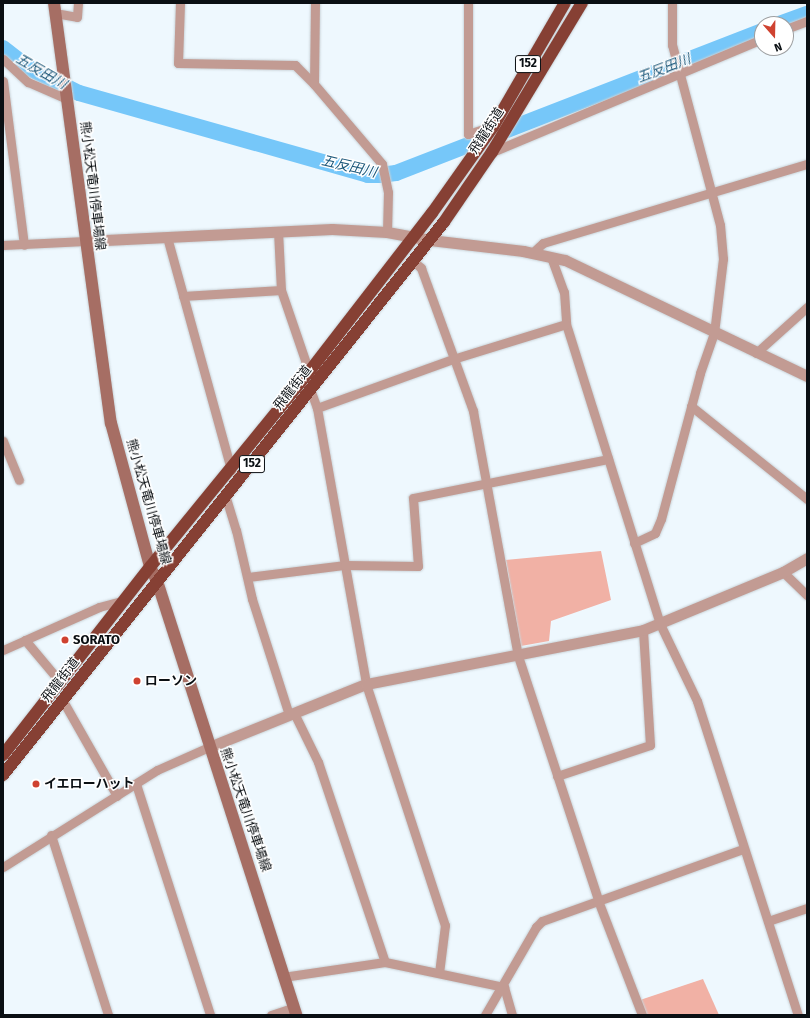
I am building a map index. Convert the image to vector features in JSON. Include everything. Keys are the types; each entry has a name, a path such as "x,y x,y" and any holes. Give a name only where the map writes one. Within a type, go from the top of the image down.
{"highway":[{"name":"飛龍街道","path":"3,755 122,601 231,470 414,236 493,126 565,3"},
{"name":"飛龍街道","path":"3,775 157,581 226,498 310,389 430,240 493,150 582,3"}],"main road":[{"name":"熊小松天竜川停車場線","path":"55,8 85,242 111,423 150,567 157,581 209,747 252,873 294,1011"}],"street":[{"path":"55,8 77,16 78,3"},
{"path":"180,3 178,63 295,65 314,84 371,149 384,170 387,185 387,232"},
{"path":"314,84 315,3"},
{"path":"468,3 468,134 493,126"},
{"path":"634,543 655,533 661,519 691,406 714,334 723,259 720,225 710,193 672,45 672,3"},
{"path":"794,26 807,21"},
{"path":"493,150 754,42"},
{"path":"5,64 28,82 67,96"},
{"path":"3,81 24,245"},
{"path":"532,253 543,243 807,164"},
{"path":"3,245 332,229 387,232 430,240 532,253 565,260 641,296 714,334 807,376"},
{"path":"278,231 281,290 308,372"},
{"path":"167,237 231,470"},
{"path":"551,257 564,292 566,324 660,624 697,701 798,1015"},
{"path":"413,261 422,268 453,359 473,411 518,656 599,903 642,1015"},
{"path":"183,296 281,290"},
{"path":"756,353 807,307"},
{"path":"317,408 453,359 566,324"},
{"path":"310,389 317,408 366,684 445,925 440,973"},
{"path":"691,406 807,499"},
{"path":"3,441 19,480"},
{"path":"248,577 345,565 418,566 413,498 608,459"},
{"path":"226,498 248,577 291,714 318,762 386,962"},
{"path":"3,866 51,835 178,759 366,684 518,656 643,630 783,572 807,558"},
{"path":"783,572 807,594"},
{"path":"3,650 99,607 122,601"},
{"path":"558,776 650,745 643,630"},
{"path":"25,640 60,683"},
{"path":"63,701 117,796"},
{"path":"136,784 210,1015"},
{"path":"51,835 108,1015"},
{"path":"485,1015 504,987 536,927 542,921 599,903 744,849"},
{"path":"768,921 807,908"},
{"path":"283,977 386,962 504,987"},
{"path":"504,987 512,1015"},
{"path":"271,1015 294,1011"}],"shaded area":[{"path":"601,551 611,600 551,621 549,641 521,646 506,560"},
{"path":"703,979 719,1015 646,1015 637,1001"}],"waterway":[{"name":"五反田川","path":"794,19 807,14"},
{"name":"五反田川","path":"3,48 29,68 79,93 368,175 380,175 396,173 754,34"}],"place":[{"name":"SORATO","path":"65,640"},
{"name":"ローソン","path":"137,681"},
{"name":"イエローハット","path":"36,784"}]}
